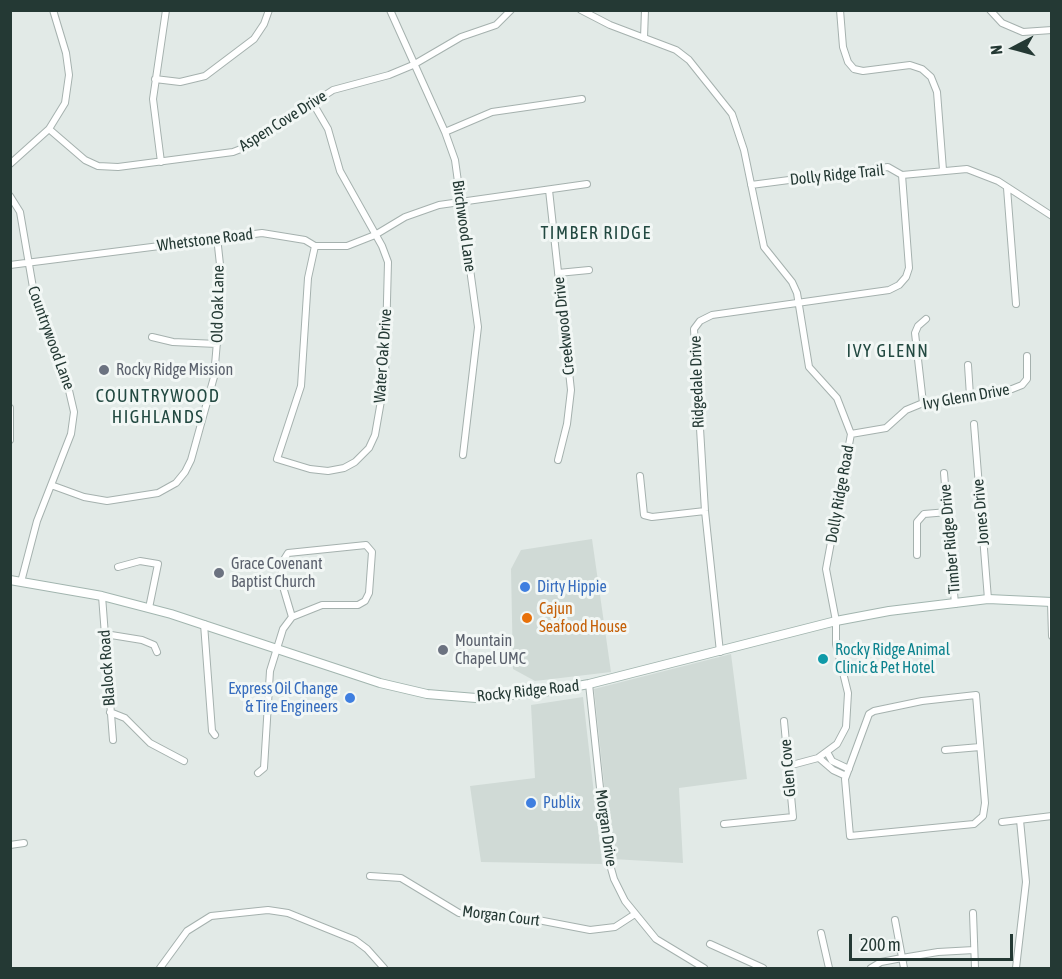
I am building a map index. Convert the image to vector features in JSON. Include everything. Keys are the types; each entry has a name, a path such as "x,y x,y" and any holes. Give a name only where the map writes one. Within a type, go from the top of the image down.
{"main road":[{"name":"Rocky Ridge Road","path":"10,580 102,597 204,623 380,683 427,694 476,698 537,693 589,684 836,621 889,611 988,599 1051,602"}],"street":[{"path":"10,164 49,129 64,103 69,75 66,53 53,10"},
{"path":"161,162 153,99 166,10"},
{"path":"155,79 180,82 205,76 254,39 264,24 269,10"},
{"name":"Birchwood Lane","path":"390,10 445,132 455,160 478,327 463,455"},
{"name":"Aspen Cove Drive","path":"49,129 85,160 98,165 118,167 246,147 314,105 333,90 389,75 413,65 461,37 496,25 511,10"},
{"name":"Dolly Ridge Road","path":"581,10 610,25 676,50 690,60 715,90 738,129 764,247 792,282 809,367 815,377 837,398 851,434 826,569 836,621 836,644 848,693 849,714 843,736 827,752 807,763 788,766"},
{"path":"644,38 645,10"},
{"path":"840,10 843,47 848,62 854,69 862,71 910,65 922,69 931,77 937,92 943,170"},
{"path":"990,10 1002,23 1023,32 1052,30"},
{"path":"445,132 492,112 582,99"},
{"name":"Water Oak Drive","path":"314,105 328,129 340,171 388,262 385,378 375,435 369,448 355,462 344,468 328,471 310,469 277,459 301,386 308,278 315,246"},
{"name":"Dolly Ridge Trail","path":"751,184 888,167 902,175 967,169 980,172 1052,216"},
{"name":"Ridgedale Drive","path":"720,652 705,511 694,329 700,321 712,315 889,290 899,285 906,277 909,268 902,175"},
{"name":"Whetstone Road","path":"10,265 262,233 305,240 315,246 347,246 375,235 421,210 460,202 587,184"},
{"path":"1007,188 1016,304"},
{"name":"Creekwood Drive","path":"549,190 571,390 567,424 558,460"},
{"name":"Countrywood Lane","path":"10,195 20,212 36,305 64,369 74,412 71,434 32,537 21,582"},
{"name":"Old Oak Lane","path":"51,485 84,497 106,501 158,493 176,483 191,460 214,377 222,283 217,237"},
{"path":"558,273 589,270"},
{"path":"923,403 915,333 918,326 926,319"},
{"path":"152,337 173,342 217,344"},
{"name":"Ivy Glenn Drive","path":"851,434 886,428 906,410 923,403 1022,385 1027,379 1027,357"},
{"path":"968,365 970,396"},
{"path":"10,408 10,440"},
{"name":"Jones Drive","path":"974,424 988,599"},
{"name":"Timber Ridge Drive","path":"944,473 955,604"},
{"path":"640,476 644,515 652,518 705,511"},
{"path":"917,555 917,522 924,514 948,512"},
{"path":"258,773 264,768 270,671 283,629 292,618 322,605 358,605 365,601 369,593 372,552 366,545 288,553 283,561 281,580 292,618"},
{"path":"118,567 140,561 158,564 149,608"},
{"name":"Blalock Road","path":"102,597 113,740"},
{"path":"1051,602 1052,636"},
{"path":"204,623 212,731 215,735"},
{"path":"105,634 141,640 154,645 157,652"},
{"name":"Morgan Drive","path":"589,684 607,854 620,892 656,939 704,969"},
{"path":"976,695 985,803 983,816 974,824 850,836 844,787 849,769 869,714 922,701 976,695"},
{"path":"110,712 125,718 150,743 184,761"},
{"name":"Glen Cove","path":"724,824 793,817 784,722"},
{"path":"945,750 980,747"},
{"path":"827,752 832,760 849,769"},
{"path":"819,758 832,770 846,776"},
{"path":"1002,822 1052,816"},
{"path":"1016,969 1026,882 1020,820"},
{"path":"10,845 24,843"},
{"name":"Morgan Court","path":"370,876 400,878 459,913 479,916 538,920 590,930 615,927 635,914"},
{"path":"160,969 187,931 211,916 268,910 288,913 355,940 367,949 384,969"},
{"path":"973,913 975,969"},
{"path":"895,920 904,969"},
{"path":"821,933 829,969"},
{"path":"710,944 763,969"},
{"path":"871,969 881,962 902,958 938,952 974,950"},
{"path":"740,969 744,959"}],"shaded area":[{"path":"592,539 611,672 535,681 513,669 511,569 521,550"},
{"path":"731,654 747,779 679,788 683,863 612,859 594,689"},
{"path":"583,697 602,864 481,862 470,786 535,778 531,705"}],"place":[{"name":"Rocky Ridge Mission","path":"104,370"},
{"name":"Grace Covenant Baptist Church","path":"219,573"},
{"name":"Dirty Hippie","path":"525,587"},
{"name":"Cajun Seafood House","path":"527,618"},
{"name":"Mountain Chapel UMC","path":"443,650"},
{"name":"Rocky Ridge Animal Clinic & Pet Hotel","path":"823,659"},
{"name":"Express Oil Change & Tire Engineers","path":"350,698"},
{"name":"Publix","path":"531,803"}],"district":[{"name":"TIMBER RIDGE","path":"596,233"},
{"name":"IVY GLENN","path":"888,351"},
{"name":"COUNTRYWOOD HIGHLANDS","path":"158,406"}]}
